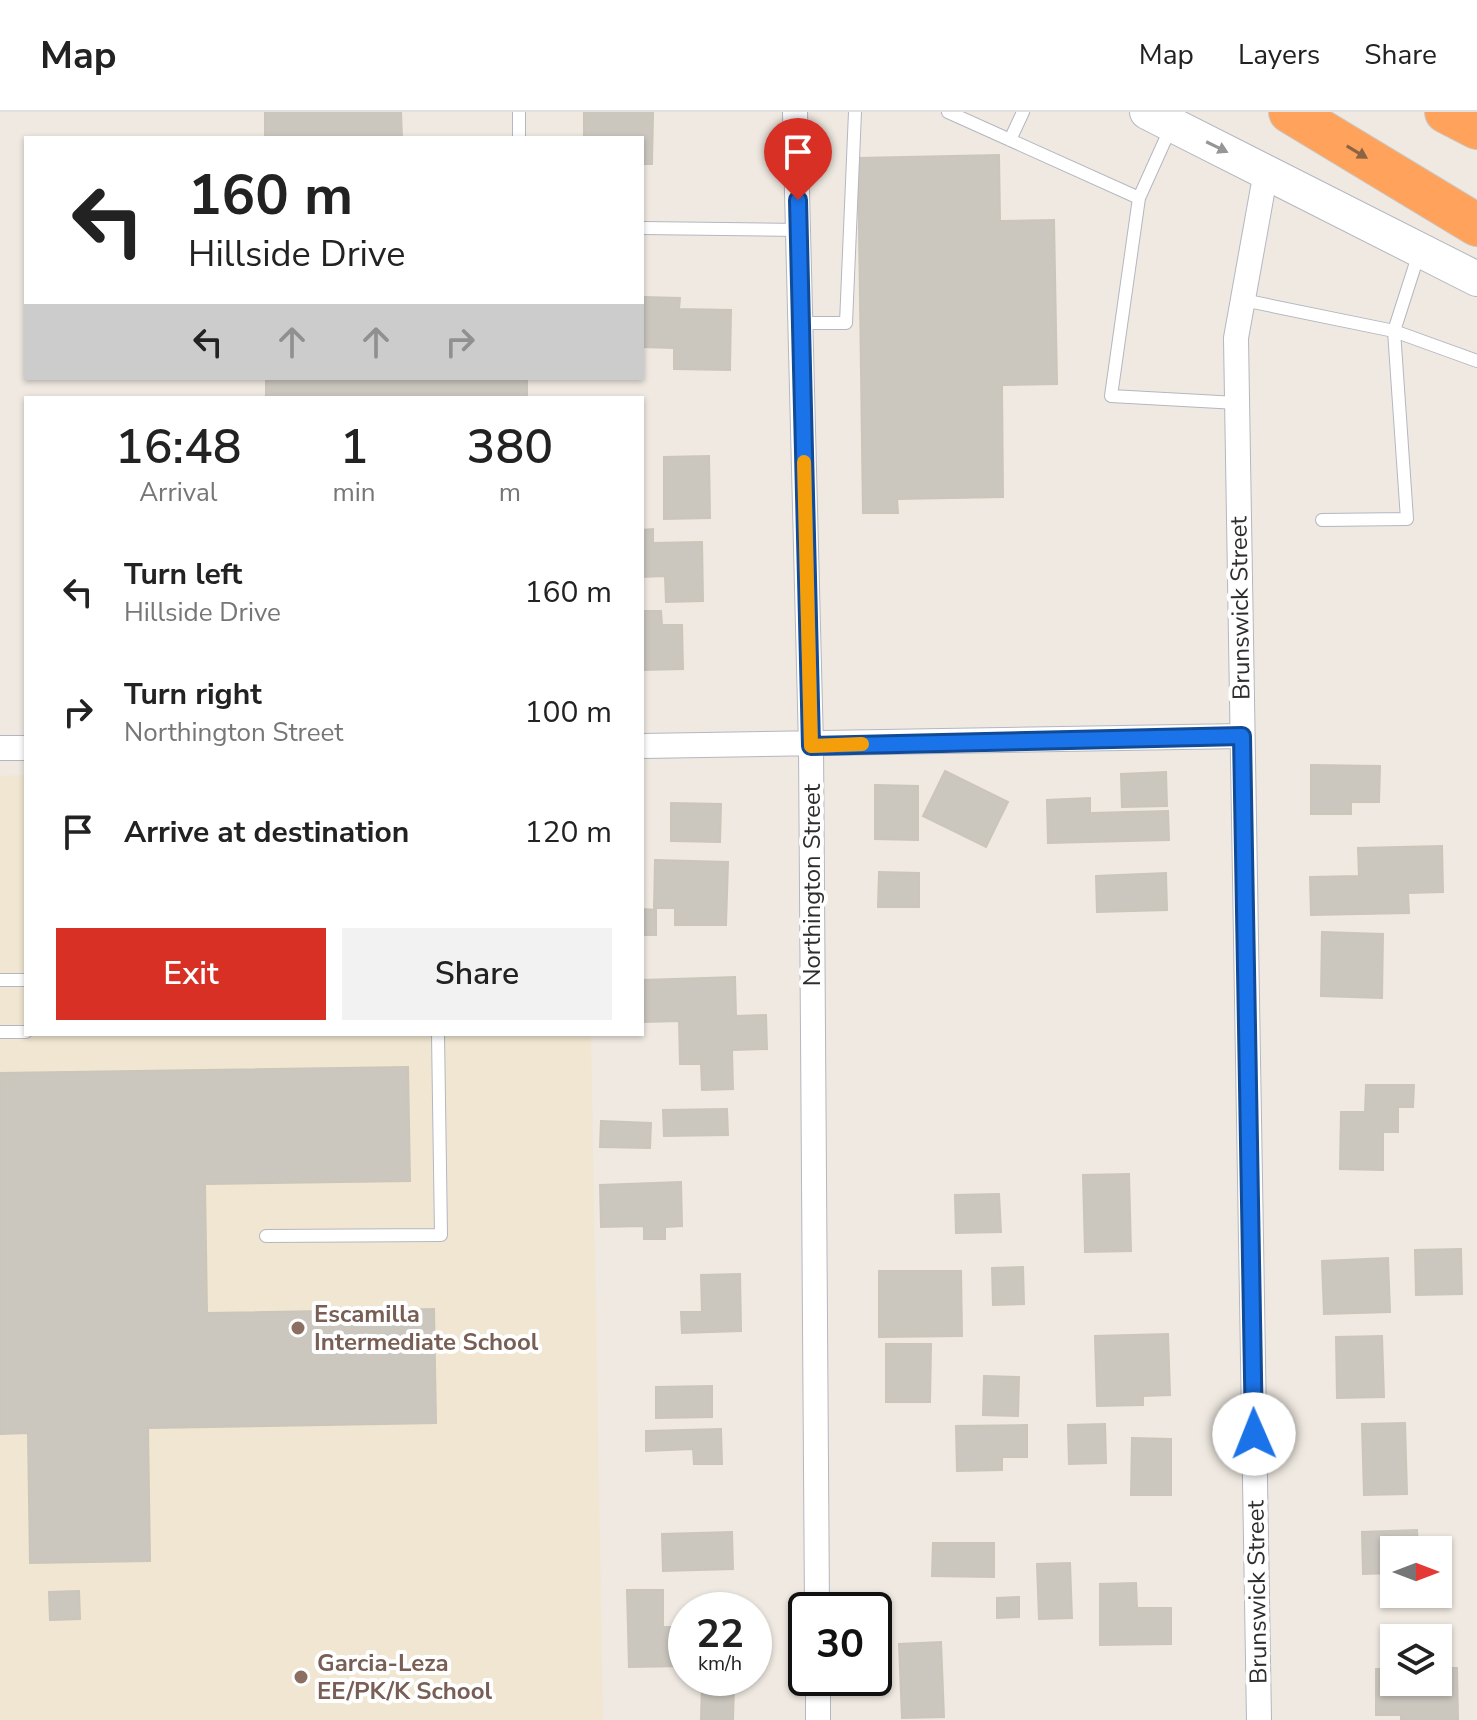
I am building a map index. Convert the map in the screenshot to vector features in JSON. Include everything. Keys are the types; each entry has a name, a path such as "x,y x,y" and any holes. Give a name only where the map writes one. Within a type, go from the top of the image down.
{"highway":[{"path":"1290,112 1477,225"},
{"path":"1446,112 1477,128"}],"main road":[{"path":"1160,118 1477,279"}],"street":[{"name":"Northington Street","path":"795,112 811,746 817,1592"},
{"name":"Brunswick Street","path":"1259,1720 1236,338 1266,171"},
{"path":"644,746 811,746 1242,736"},
{"path":"0,748 24,748"},
{"path":"818,1696 818,1720"}],"lane":[{"path":"519,112 519,136"},
{"path":"801,323 846,323 852,112"},
{"path":"948,112 1139,198"},
{"path":"1010,140 1023,112"},
{"path":"1160,118 1139,198 1111,396 1237,403"},
{"path":"644,228 798,230"},
{"path":"1322,520 1407,519 1394,331 1420,250"},
{"path":"1243,300 1394,331 1477,361"},
{"path":"0,980 24,980"},
{"path":"0,1032 24,1032"},
{"path":"266,1236 441,1235 438,1036"}],"shaded area":[{"name":"Escamilla Intermediate School","path":"24,775 24,1036 591,1036 603,1720 0,1720 0,776"}],"building":[{"path":"265,112 401,112 402,136 265,136"},
{"path":"584,112 653,112 652,164 644,164 644,136 584,136"},
{"path":"999,155 1000,221 1054,220 1057,384 1002,385 1003,497 897,499 898,513 863,513 858,158"},
{"path":"644,297 680,298 679,309 731,310 730,370 674,369 674,348 644,347"},
{"path":"266,380 527,380 527,396 266,396"},
{"path":"709,456 710,518 664,519 664,457"},
{"path":"653,529 653,543 702,542 703,601 666,602 665,576 644,577 644,530"},
{"path":"644,611 661,611 662,625 682,625 683,669 644,670"},
{"path":"1311,765 1380,766 1379,802 1351,802 1351,814 1311,814"},
{"path":"945,771 1008,802 986,847 923,816"},
{"path":"1166,772 1167,806 1122,807 1121,774"},
{"path":"875,785 918,786 918,840 875,839"},
{"path":"1090,798 1090,813 1168,811 1169,840 1048,843 1047,800"},
{"path":"671,803 721,804 720,842 671,841"},
{"path":"1442,846 1443,892 1408,893 1409,913 1311,915 1310,877 1359,876 1358,848"},
{"path":"655,860 728,862 726,925 675,925 675,908 654,908"},
{"path":"879,872 919,873 919,907 878,907"},
{"path":"1166,873 1167,910 1097,912 1096,876"},
{"path":"644,909 656,910 656,935 644,935"},
{"path":"1322,932 1383,934 1382,998 1321,996"},
{"path":"735,977 736,1016 766,1015 767,1049 732,1050 733,1089 702,1090 701,1064 680,1064 679,1021 644,1022 644,980"},
{"path":"408,1067 410,1181 205,1184 207,1313 434,1309 436,1423 148,1428 150,1561 30,1563 28,1433 0,1434 0,1073"},
{"path":"1366,1085 1414,1085 1413,1107 1398,1107 1398,1132 1383,1132 1383,1170 1340,1169 1341,1112 1365,1112"},
{"path":"727,1109 728,1135 664,1136 663,1110"},
{"path":"601,1121 651,1123 650,1148 600,1147"},
{"path":"1129,1174 1131,1251 1085,1252 1083,1175"},
{"path":"681,1182 682,1226 665,1227 665,1239 644,1239 644,1226 601,1227 600,1185"},
{"path":"999,1194 1001,1232 956,1233 955,1195"},
{"path":"1461,1249 1462,1294 1416,1295 1415,1250"},
{"path":"1388,1258 1390,1312 1324,1314 1322,1261"},
{"path":"1023,1267 1024,1304 993,1305 992,1268"},
{"path":"879,1271 961,1271 962,1336 879,1337"},
{"path":"740,1274 741,1331 682,1333 681,1312 702,1312 701,1275"},
{"path":"1168,1334 1170,1395 1143,1396 1143,1405 1097,1406 1095,1336"},
{"path":"1382,1336 1384,1397 1337,1398 1336,1337"},
{"path":"886,1344 931,1344 930,1402 886,1402"},
{"path":"984,1376 1019,1377 1018,1416 983,1415"},
{"path":"712,1386 712,1417 656,1418 656,1387"},
{"path":"1405,1423 1407,1494 1364,1495 1362,1424"},
{"path":"1105,1424 1106,1463 1069,1464 1068,1425"},
{"path":"1027,1425 1027,1457 1002,1457 1002,1470 957,1471 956,1426"},
{"path":"721,1429 722,1464 694,1464 693,1449 646,1451 646,1431"},
{"path":"1132,1438 1171,1439 1171,1495 1131,1495"},
{"path":"1417,1530 1417,1536 1380,1536 1380,1573 1363,1574 1362,1532"},
{"path":"732,1532 733,1569 663,1571 662,1534"},
{"path":"933,1543 994,1543 994,1577 932,1576"},
{"path":"1070,1563 1072,1618 1039,1619 1037,1564"},
{"path":"1136,1583 1137,1608 1171,1608 1171,1644 1100,1645 1100,1584"},
{"path":"627,1590 663,1590 663,1627 668,1627 668,1666 629,1667"},
{"path":"79,1591 80,1619 50,1620 49,1592"},
{"path":"1019,1597 1019,1617 997,1618 997,1598"},
{"path":"941,1642 944,1717 902,1718 899,1644"},
{"path":"1452,1668 1457,1668 1458,1720 1401,1720 1401,1715 1376,1715 1376,1669 1380,1669 1380,1696 1452,1696"},
{"path":"702,1696 734,1696 733,1720 701,1720"}],"slow traffic":[{"path":"804,462 811,746 862,744"}],"place":[{"name":"Escamilla Intermediate School","path":"298,1328"},
{"name":"Garcia-Leza EE/PK/K School","path":"301,1677"}],"route":[{"path":"798,200 811,746 1242,736 1254,1434"}]}
